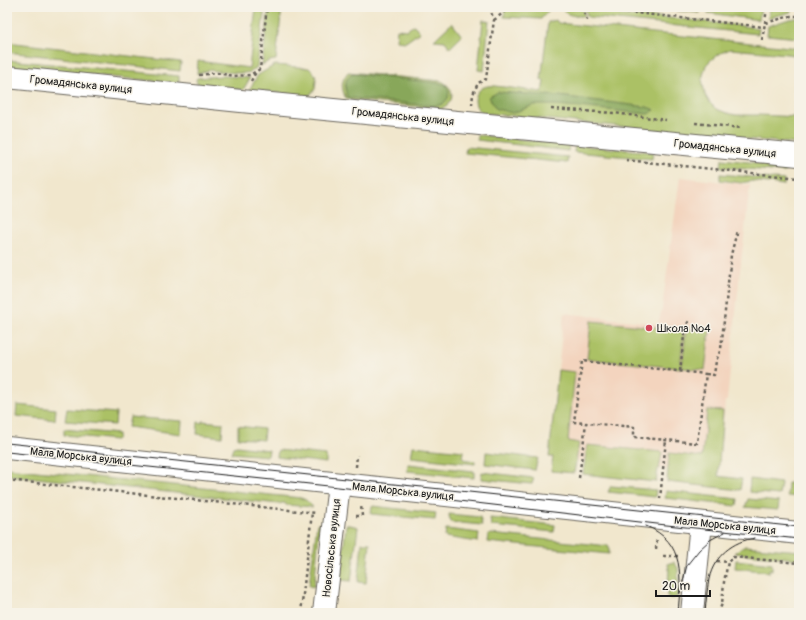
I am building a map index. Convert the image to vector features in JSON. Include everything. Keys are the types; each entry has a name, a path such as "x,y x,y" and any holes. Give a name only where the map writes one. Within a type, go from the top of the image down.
{"street":[{"name":"Громадянська вулиця","path":"7,77 799,155"},
{"name":"Мала Морська вулиця","path":"7,448 799,533"},
{"name":"Новосільська вулиця","path":"324,613 339,484"},
{"path":"692,613 701,523"}],"path":[{"path":"194,75 217,73 234,76 250,75 260,69 267,7"},
{"path":"471,123 473,94 478,83 486,79 494,20 489,7"},
{"path":"494,20 508,7"},
{"path":"582,7 588,23"},
{"path":"591,7 635,13 764,25 791,16 799,16"},
{"path":"635,13 636,7"},
{"path":"762,40 767,7"},
{"path":"706,374 697,442 634,437 634,428 574,422 582,361 680,371 706,374 714,375 716,361 721,349 731,254 737,230"},
{"path":"680,371 685,327 689,321"},
{"path":"578,478 586,423"},
{"path":"656,549 666,440"},
{"path":"7,480 335,515 362,516"},
{"path":"301,613 312,512"},
{"path":"663,556 677,556 728,562"},
{"path":"718,613 722,604 728,562 733,557 799,563"}],"shaded area":[{"name":"Школа №4","path":"680,177 750,185 718,474 549,457 564,313 658,324 662,309"}],"green space":[{"path":"256,7 265,7 257,67 251,72 244,73 208,70 197,74 198,61 249,68"},
{"path":"269,7 282,7 276,60 269,61 262,65"},
{"path":"505,7 549,7 549,10 541,19 504,17"},
{"path":"561,7 581,7 585,16 568,14"},
{"path":"584,7 629,16 659,17 759,28 758,34 588,17"},
{"path":"639,7 700,7 700,13"},
{"path":"708,7 761,7 759,20 708,13"},
{"path":"770,7 791,7 791,12 768,18"},
{"path":"799,18 799,38 767,35 768,26"},
{"path":"483,20 489,21 484,71 478,70"},
{"path":"556,20 558,23 799,48 799,56 730,49 712,59 706,65 702,79 705,95 716,109 736,115 799,117 799,144 483,113 479,110 476,106 475,98 479,90 483,87 494,86 542,92 544,81 541,80 548,22"},
{"path":"452,23 462,36 450,48 445,41 434,40"},
{"path":"414,25 420,32 406,42 396,41 397,29 407,30"},
{"path":"7,42 181,62 180,71 7,52"},
{"path":"7,60 179,76 179,81 175,83 7,67"},
{"path":"275,65 309,68 315,74 315,89 307,96 249,90 258,75"},
{"path":"348,72 441,81 447,84 451,90 451,100 441,109 349,100 345,97 342,87 344,78"},
{"path":"354,74 439,83 446,85 449,91 448,98 443,104 435,106 347,97 345,87 346,80 350,75"},
{"path":"221,76 250,78 243,90 198,85 196,80 197,78"},
{"path":"498,92 559,96 647,107 655,110 648,114 558,105 534,105 513,113 496,109 489,97"},
{"path":"477,135 569,144 568,151 477,140"},
{"path":"575,145 653,152 652,159 574,152"},
{"path":"466,147 568,157 567,163 465,153"},
{"path":"722,159 786,166 785,172 721,167"},
{"path":"720,174 784,180 784,185 752,181 741,183 720,180"},
{"path":"591,321 684,330 680,368 587,359"},
{"path":"686,328 710,330 705,370 682,368"},
{"path":"558,370 575,372 568,441 579,443 574,473 551,471 553,457 549,457"},
{"path":"17,405 56,409 55,420 16,416"},
{"path":"67,409 116,413 115,425 65,421"},
{"path":"707,410 723,411 718,476 742,479 740,490 667,482 669,453 702,457"},
{"path":"130,417 182,421 181,434 128,427"},
{"path":"202,421 223,423 222,437 197,434 198,422 202,423"},
{"path":"238,426 264,429 263,440 238,438"},
{"path":"64,429 118,434 118,438 116,440 64,435"},
{"path":"587,445 662,452 656,482 583,474"},
{"path":"237,446 269,450 268,456 231,453 233,447"},
{"path":"413,446 464,451 463,459 475,461 475,464 411,457"},
{"path":"278,450 326,455 326,463 277,457"},
{"path":"486,452 538,458 535,470 485,464"},
{"path":"408,464 474,471 474,478 407,471"},
{"path":"7,468 301,498 306,500 313,507 7,475"},
{"path":"482,472 534,478 532,484 481,479"},
{"path":"750,479 781,483 779,495 749,492"},
{"path":"788,483 799,484 799,497 787,496"},
{"path":"611,486 656,490 655,497 608,492"},
{"path":"666,491 738,499 737,506 665,498"},
{"path":"748,499 779,502 778,510 745,507"},
{"path":"372,506 436,513 435,520 371,514"},
{"path":"449,514 480,517 482,525 450,522"},
{"path":"490,518 555,525 554,532 491,526"},
{"path":"317,524 320,524 314,587 309,586"},
{"path":"346,525 358,527 351,581 340,580"},
{"path":"446,529 479,533 478,542 445,537"},
{"path":"491,534 609,546 609,554 487,542 488,535"},
{"path":"362,543 370,543 366,583 358,582"},
{"path":"745,546 799,551 799,559 734,553"},
{"path":"736,560 772,564 772,570 769,569 769,572 735,568"},
{"path":"674,562 678,568 677,597 669,598 667,596 668,564"}],"tram line":[{"path":"7,443 799,527"},
{"path":"7,452 338,487 799,539"},
{"path":"646,526 659,533 668,541 674,551 680,574 678,613"},
{"path":"680,593 687,565 699,550 710,540 725,532"},
{"path":"705,613 709,579 715,563 732,546 739,542 755,538"}],"place":[{"name":"Школа №4","path":"649,328"}]}
